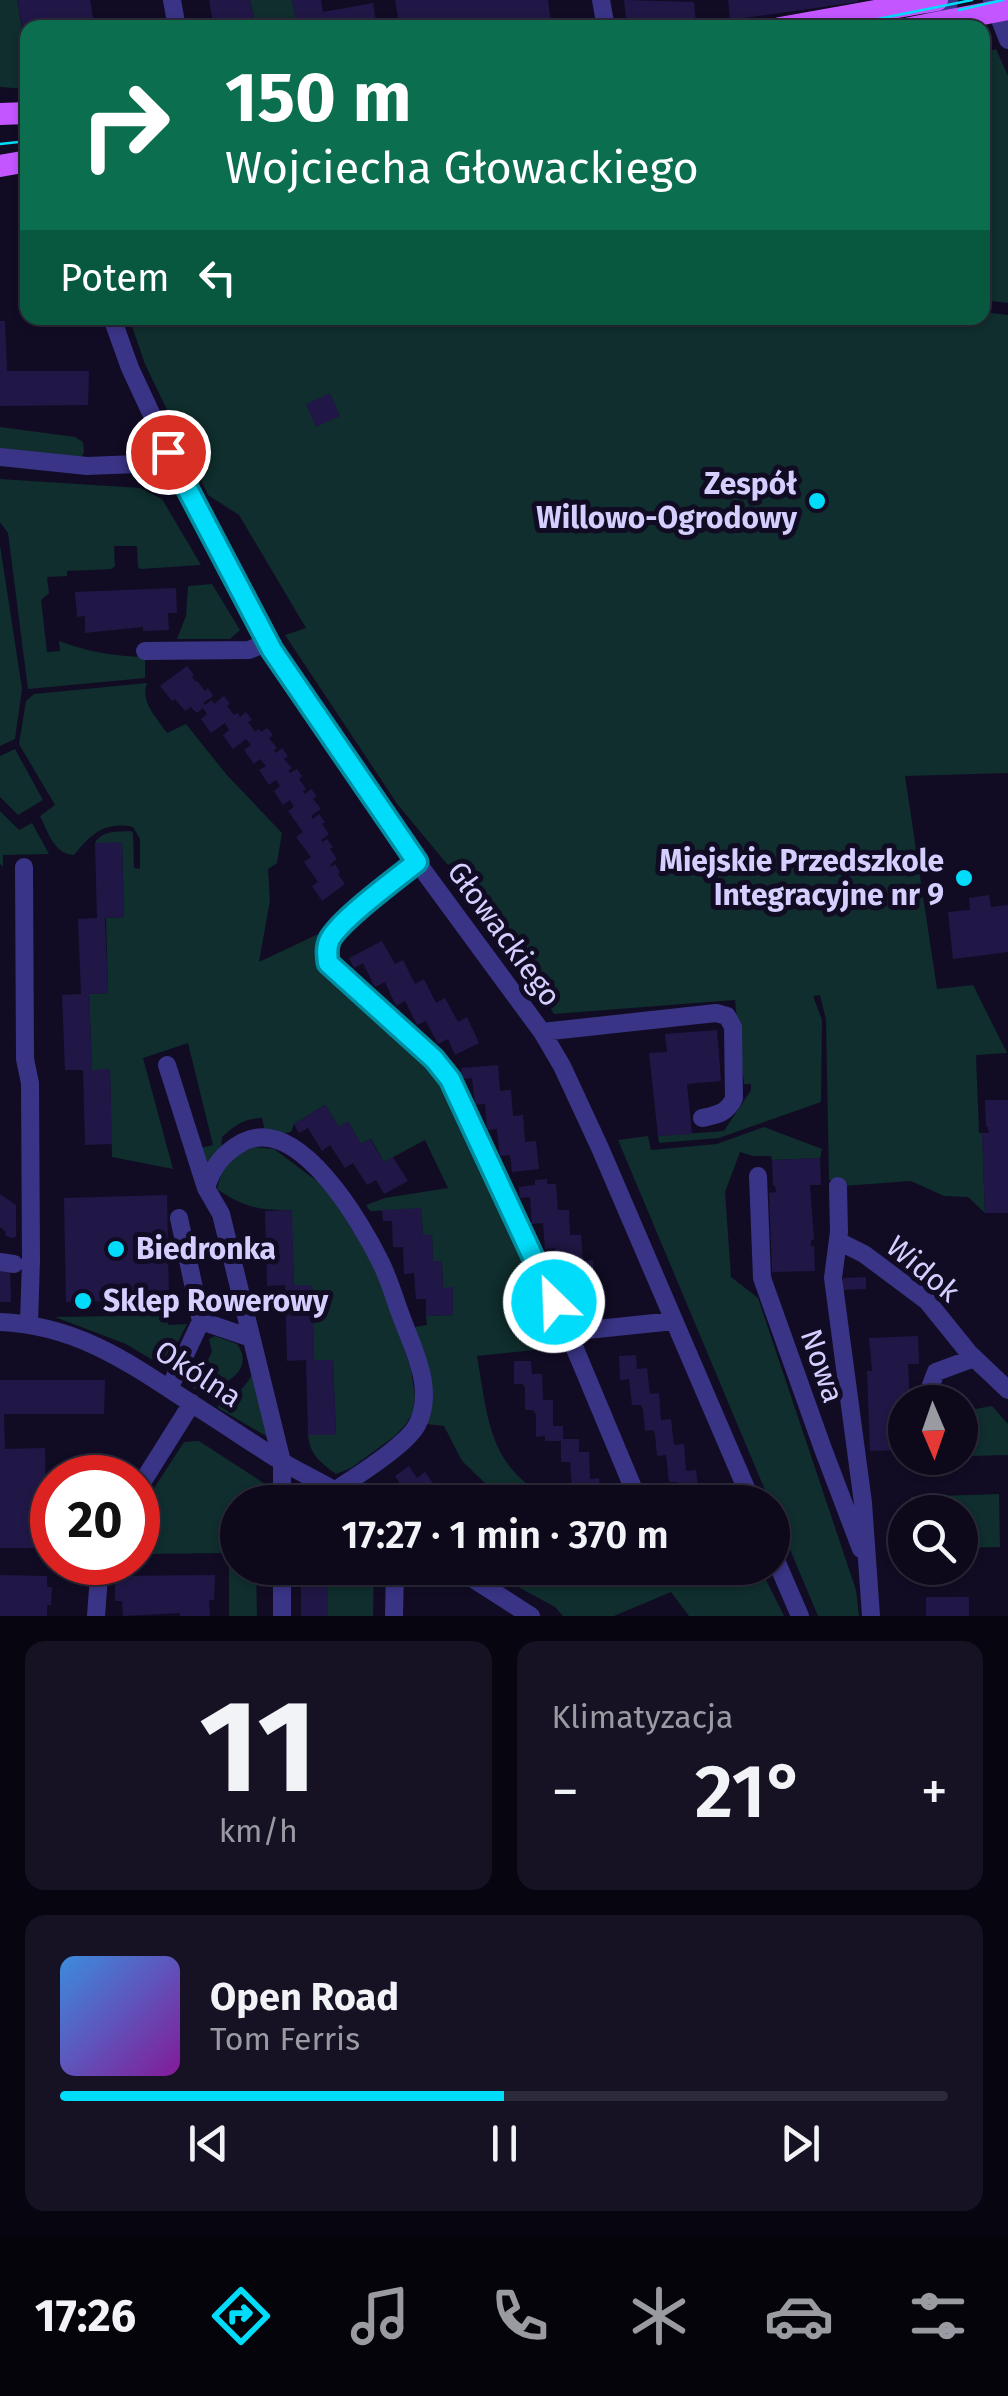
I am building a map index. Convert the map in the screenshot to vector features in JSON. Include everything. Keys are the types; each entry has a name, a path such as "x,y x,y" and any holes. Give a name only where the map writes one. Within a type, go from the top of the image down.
{"main road":[{"path":"825,20 937,0"},
{"path":"944,20 998,7"}],"street":[{"path":"932,20 943,14 950,0"},
{"path":"998,7 1008,40"},
{"name":"Głowackiego","path":"115,325 168,452 268,642 562,1066 745,1485"},
{"path":"0,457 86,466 137,464 168,452"},
{"path":"145,651 249,650 268,642"},
{"path":"417,862 344,923 331,938 328,963 434,1059 450,1079 568,1332 632,1485"},
{"path":"24,867 25,1059 30,1082 29,1324"},
{"path":"542,1032 716,1013 726,1016 733,1027 734,1098 724,1112 702,1118"},
{"path":"167,1065 206,1188 221,1214 282,1462 282,1485"},
{"path":"206,1188 212,1169 229,1150 250,1139 286,1143 340,1193 382,1266 422,1371 424,1408 412,1435 343,1485"},
{"name":"Nowa","path":"758,1176 762,1278 868,1568"},
{"name":"Nowa","path":"838,1186 833,1278 848,1384 871,1616"},
{"path":"169,1388 201,1322 179,1218"},
{"name":"Widok","path":"838,1241 864,1254 927,1301 974,1358 1008,1390"},
{"name":"Okólna","path":"0,1322 29,1324 110,1351 282,1462 326,1485"},
{"path":"201,1322 251,1338"},
{"path":"568,1332 674,1322"},
{"path":"931,1385 936,1372 974,1358"},
{"path":"160,1455 192,1404"},
{"path":"96,1616 98,1585"},
{"path":"282,1585 282,1616"},
{"path":"394,1616 395,1585"},
{"path":"483,1585 532,1616"},
{"path":"787,1585 800,1616"}],"green space":[{"path":"0,0 17,0 20,88 0,87"},
{"path":"250,0 292,0 296,20 254,20"},
{"path":"996,49 1008,76 1008,303 990,301 990,51"},
{"path":"990,313 1008,315 1008,773 905,776 937,989 973,985 1007,1053 976,1055 985,1213 968,1197 944,1196 911,1181 843,1186 842,1180 829,1180 826,1020 820,995 813,996 822,1020 821,1102 719,1138 659,1143 658,1136 724,1131 751,1090 751,1084 744,1084 735,1000 554,1014 471,871 447,864 398,805 285,635 306,628 239,515 208,495 145,364 131,325 990,325"},
{"path":"0,427 75,437 83,442 84,452 81,458 0,450"},
{"path":"0,479 140,488 162,499 201,565 140,569 137,546 114,546 115,566 111,569 67,571 67,576 47,577 49,593 41,600 47,652 60,651 59,641 101,653 145,657 145,678 28,689 8,533 0,522"},
{"path":"0,545 22,689 15,739 0,746"},
{"path":"212,584 240,630 230,639 177,639 186,616 188,586"},
{"path":"147,683 147,703 167,733 186,724 226,774 282,833 277,863 268,869 270,900 259,962 329,929 325,948 429,1064 563,1347 477,1356 495,1441 516,1474 529,1485 487,1485 462,1461 444,1426 426,1424 414,1332 415,1327 427,1325 426,1316 453,1315 453,1288 443,1288 442,1262 433,1261 432,1235 423,1235 421,1209 370,1211 366,1205 448,1188 425,1140 384,1162 371,1139 361,1144 348,1122 339,1127 325,1105 294,1124 291,1132 265,1132 262,1118 240,1123 222,1137 221,1151 207,1167 200,1148 213,1145 188,1043 143,1058 173,1169 112,1157 110,1070 92,1070 89,994 108,993 106,918 124,917 122,843 95,843 106,834 131,831 134,868 140,869 140,839 133,827 114,826 93,835 74,855 61,851 52,841 40,816 55,805 19,744 26,701 34,694"},
{"path":"15,749 43,800 18,815 0,797 0,756"},
{"path":"0,811 19,830 32,823 49,854 3,855 3,867"},
{"path":"764,1127 822,1149 820,1158 772,1160 771,1156 740,1152 725,1192 731,1277 758,1298 856,1590 859,1616 818,1616 790,1549 790,1485 763,1485 618,1140 648,1136 651,1150 717,1144"},
{"path":"254,1147 274,1149 341,1199 376,1265 411,1369 415,1397 406,1424 351,1468 336,1474 317,1458 309,1442 308,1435 336,1434 333,1360 314,1360 312,1285 294,1285 291,1210 252,1207 217,1189 229,1162"},
{"path":"167,1315 168,1325 187,1324 168,1362 161,1365 126,1344 55,1317"},
{"path":"215,1336 237,1344 242,1354 239,1371 225,1383 195,1389 186,1372 199,1377 212,1352 209,1339"},
{"path":"253,1373 269,1435 266,1436 218,1408 219,1400 239,1391"},
{"path":"992,1406 1008,1424 1008,1455 978,1456 978,1408"},
{"path":"199,1441 267,1485 220,1485 220,1553 160,1554 160,1479 184,1442"},
{"path":"999,1494 1000,1547 978,1548 978,1495 970,1495"},
{"path":"229,1585 256,1585 257,1616 229,1616"},
{"path":"328,1585 374,1585 373,1616 328,1616"},
{"path":"515,1585 768,1585 784,1616 689,1616 671,1592 614,1616 563,1616 555,1607"}],"building":[{"path":"17,0 90,0 94,20 21,20"},
{"path":"209,0 250,0 254,20 213,20"},
{"path":"292,0 321,0 323,12 373,3 376,20 296,20"},
{"path":"395,0 548,0 551,20 387,20 398,18"},
{"path":"624,0 694,2 696,20 626,20"},
{"path":"728,0 858,0 858,2 730,20"},
{"path":"0,321 5,321 7,371 89,371 88,405 0,406"},
{"path":"330,393 340,416 316,427 306,404"},
{"path":"176,588 177,613 168,613 169,630 143,631 143,627 85,633 85,616 77,617 75,592"},
{"path":"187,666 196,682 213,696 205,705 224,696 234,715 238,713 240,717 246,712 255,732 267,728 273,735 269,738 277,748 276,753 282,748 288,756 284,759 292,768 288,771 297,769 305,794 311,789 317,796 313,799 321,809 311,816 313,819 319,814 325,822 322,824 329,834 321,840 327,839 333,847 330,849 337,859 330,865 335,864 345,884 322,901 312,886 318,882 304,862 311,857 296,837 303,832 288,811 294,807 290,800 283,805 274,791 280,786 276,780 269,785 259,770 266,766 260,759 254,764 244,750 251,745 246,739 233,749 223,735 229,730 225,723 211,733 201,719 207,714 203,708 197,713 191,707 185,711 160,686"},
{"path":"122,842 124,917 105,918 108,993 89,994 92,1070 110,1069 112,1144 85,1145 83,1070 65,1070 62,995 81,994 78,919 97,918 95,843"},
{"path":"989,895 991,907 1008,905 1008,952 953,959 948,912 970,910 969,898"},
{"path":"382,941 395,964 403,960 415,984 424,979 436,1003 445,998 458,1022 467,1017 479,1043 455,1055 448,1039 438,1044 426,1021 417,1025 405,1001 396,1006 385,982 375,987 363,963 354,968 349,958"},
{"path":"717,1030 721,1081 687,1084 692,1134 658,1136 649,1053 667,1052 665,1034"},
{"path":"498,1065 500,1091 511,1090 513,1116 523,1115 525,1142 536,1141 539,1169 512,1172 510,1155 500,1156 497,1129 487,1130 485,1104 475,1105 472,1078 462,1079 461,1068"},
{"path":"985,1100 1008,1100 1008,1213 985,1213 982,1133 989,1133"},
{"path":"325,1105 339,1127 348,1121 361,1144 370,1139 384,1162 393,1157 408,1181 384,1194 376,1180 367,1185 353,1163 345,1168 330,1145 322,1151 308,1128 299,1133 294,1124"},
{"path":"820,1158 821,1185 810,1185 815,1271 772,1272 769,1193 776,1192 772,1160"},
{"path":"547,1179 547,1184 556,1184 558,1210 569,1210 570,1235 581,1235 583,1261 593,1260 596,1288 569,1290 567,1274 557,1275 555,1248 545,1249 543,1223 532,1224 530,1197 520,1198 519,1187"},
{"path":"0,1194 16,1205 13,1238 0,1227"},
{"name":"Biedronka","path":"167,1195 169,1300 66,1302 64,1198"},
{"path":"421,1208 423,1235 432,1235 433,1261 442,1261 443,1288 453,1287 453,1315 426,1316 426,1299 416,1299 414,1273 404,1274 403,1247 393,1247 392,1221 383,1221 382,1210"},
{"path":"292,1210 294,1285 312,1285 314,1360 333,1360 336,1435 308,1435 306,1360 287,1361 285,1285 267,1286 265,1211"},
{"path":"0,1266 10,1266 11,1302 0,1302"},
{"path":"866,1277 866,1289 843,1290 843,1278"},
{"path":"918,1336 919,1364 908,1364 909,1385 888,1385 888,1450 870,1451 869,1338"},
{"path":"636,1355 637,1369 647,1368 650,1394 659,1393 661,1420 671,1419 674,1445 684,1444 686,1471 696,1470 698,1485 669,1482 666,1455 657,1456 655,1434 653,1430 645,1431 643,1409 641,1405 632,1405 629,1379 620,1380 619,1356"},
{"path":"514,1361 531,1361 532,1374 542,1374 543,1400 553,1400 553,1426 563,1426 563,1439 579,1439 579,1452 589,1452 590,1479 599,1478 599,1485 572,1485 570,1462 561,1462 561,1441 536,1437 536,1415 533,1410 525,1410 525,1388 523,1384 514,1384"},
{"path":"0,1380 105,1380 104,1414 4,1414 5,1449 45,1448 45,1455 30,1455 30,1548 0,1548"},
{"path":"409,1466 417,1478 425,1472 434,1485 401,1485 395,1476"},
{"path":"0,1575 30,1576 30,1585 52,1587 47,1616 0,1616"},
{"path":"215,1575 210,1616 123,1616 122,1601 115,1601 115,1585 160,1585 160,1576"},
{"path":"301,1585 328,1585 328,1616 301,1616"},
{"path":"926,1597 969,1597 969,1616 926,1616"}],"tram line":[{"path":"873,20 972,0"},
{"path":"959,10 1003,0"},
{"path":"0,144 20,142"}],"place":[{"name":"Zespół Willowo-Ogrodowy","path":"817,501"},
{"name":"Miejskie Przedszkole Integracyjne nr 9","path":"964,878"},
{"name":"Biedronka","path":"116,1249"},
{"name":"Sklep Rowerowy","path":"83,1301"}],"route":[{"path":"168,452 272,650 417,862 344,923 331,938 328,963 434,1059 450,1079 554,1302"}]}
